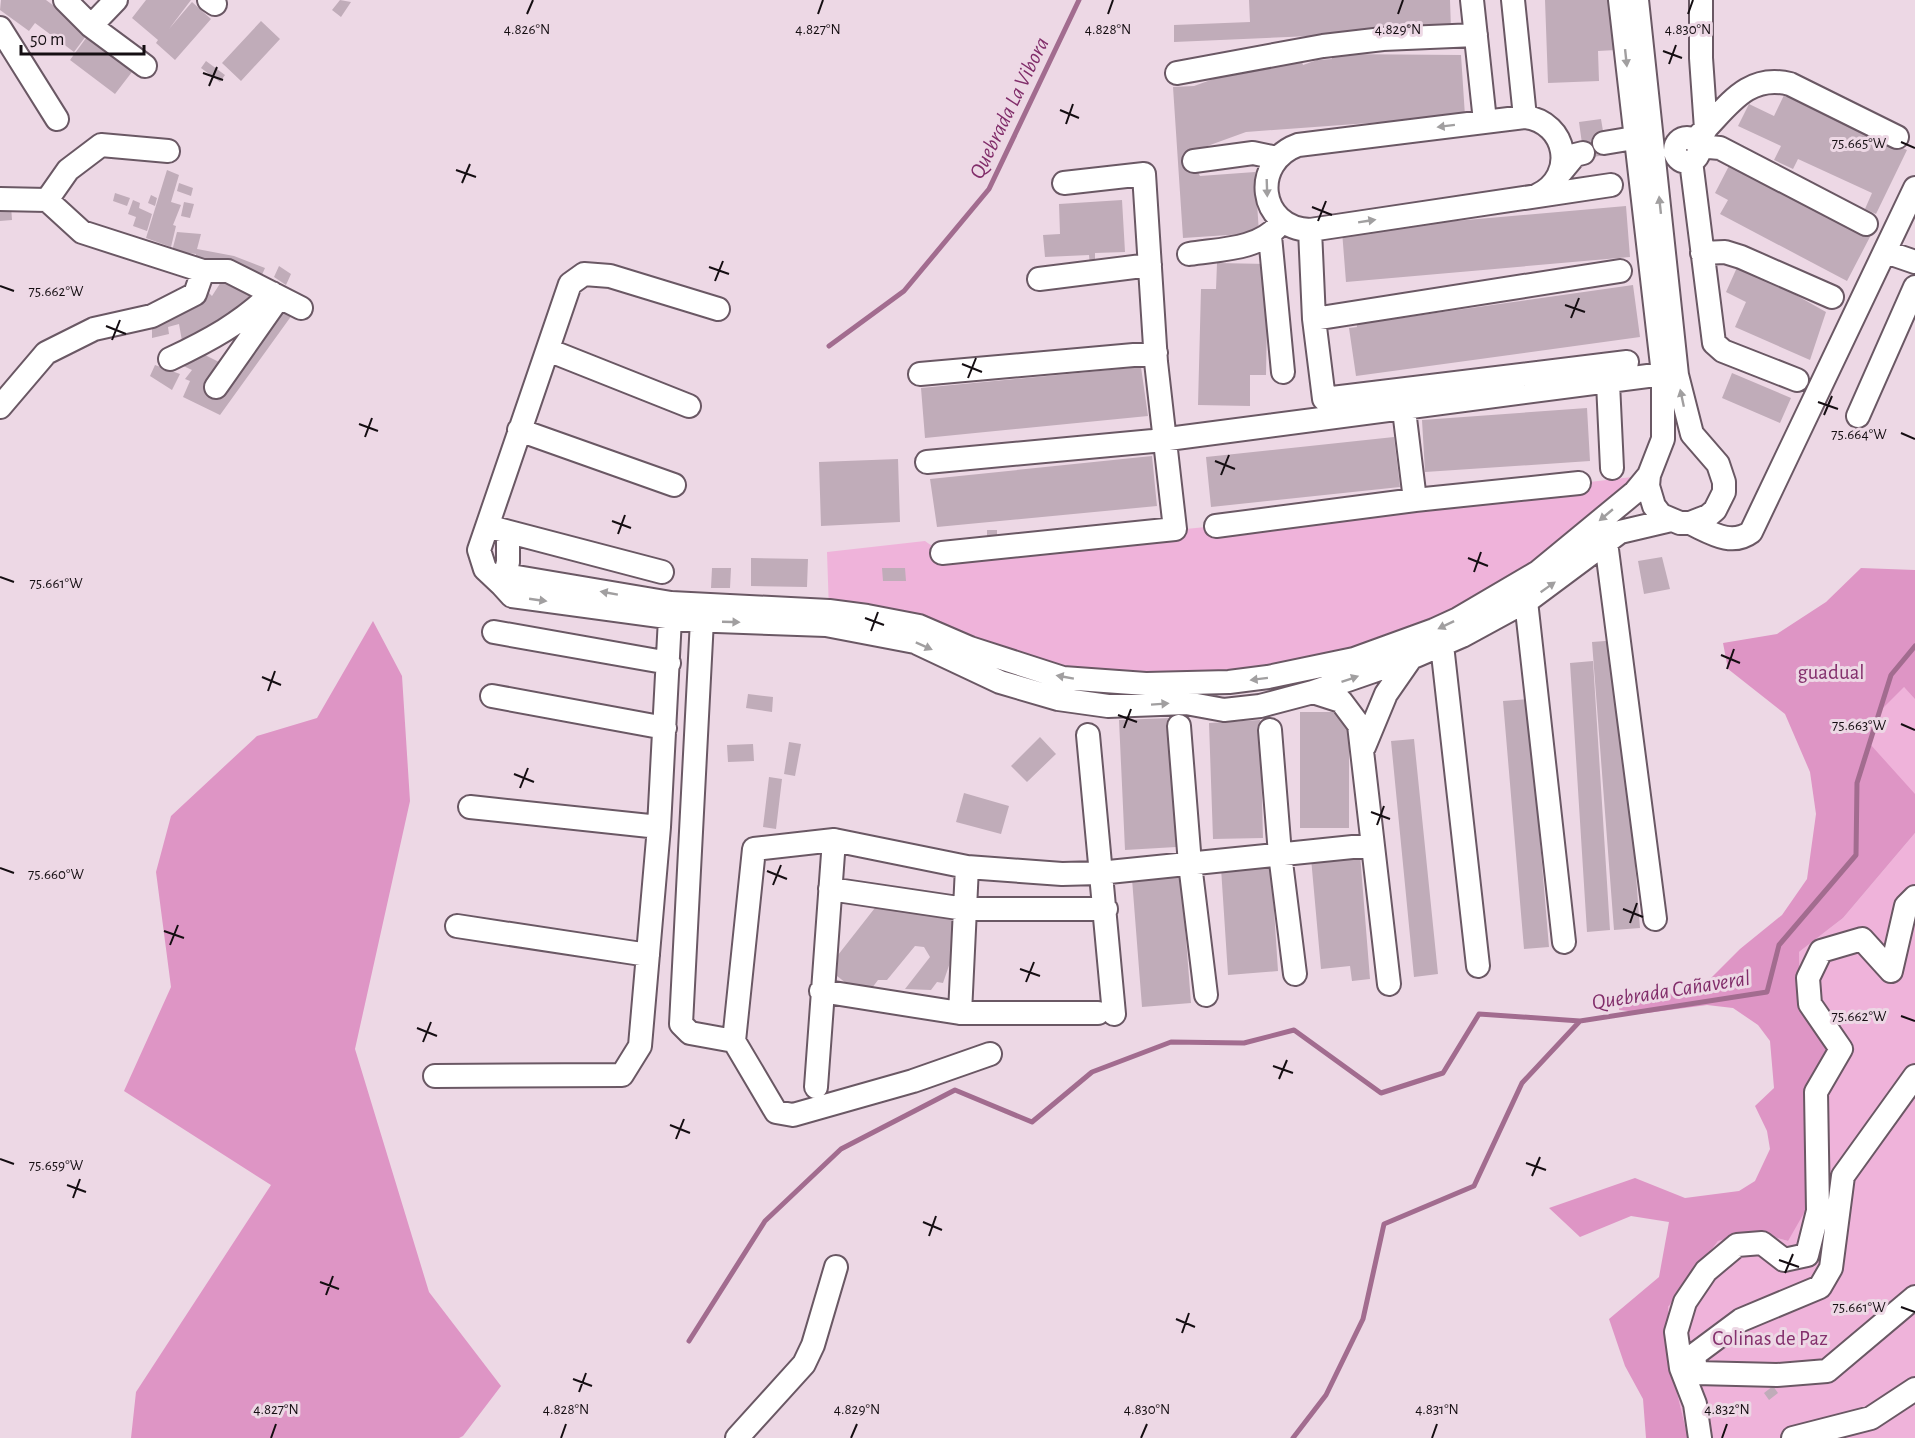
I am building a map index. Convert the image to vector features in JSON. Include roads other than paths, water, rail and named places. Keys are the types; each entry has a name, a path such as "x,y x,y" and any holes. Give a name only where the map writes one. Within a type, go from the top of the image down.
{"street":[{"path":"65,0 91,26 146,66"},
{"path":"91,26 116,0"},
{"path":"1472,0 1485,121"},
{"path":"1513,0 1525,117"},
{"path":"502,585 517,577 671,603 867,616 919,626 999,658 1063,678 1146,684 1207,695 1224,710 1260,706 1313,692 1411,658 1442,645 1526,601 1620,532 1636,526 1680,522 1708,516 1715,510 1724,492 1724,483 1718,464 1704,451 1687,422 1677,375 1674,146 1620,0"},
{"path":"1637,0 1702,253 1714,343 1723,351 1797,380"},
{"path":"1701,0 1701,58 1674,146 1663,374 1664,429 1662,448 1652,469 1648,486 1654,507 1680,522 1728,539 1741,539 1750,532 1915,188"},
{"path":"0,28 57,119"},
{"path":"1177,73 1333,45 1383,39 1476,35"},
{"path":"1674,146 1735,97 1764,82 1777,80 1790,84 1897,137"},
{"path":"1283,372 1276,229 1266,187 1269,171 1278,158 1298,145 1525,117 1540,121 1573,145 1594,148 1674,146 1720,148 1866,224"},
{"path":"1554,131 1563,150 1561,172"},
{"path":"47,200 68,170 101,145 168,151"},
{"path":"1538,195 1552,186 1575,155 1594,148"},
{"path":"1194,161 1253,153 1278,158"},
{"path":"942,553 1175,529 1156,353 1144,174 1064,183"},
{"path":"1189,254 1253,244 1276,229 1310,230 1611,185"},
{"path":"0,199 47,200 82,232 203,271 228,271 301,308"},
{"path":"1310,230 1314,319 1324,399 1627,362"},
{"path":"1702,253 1725,252 1741,257 1832,297"},
{"path":"1886,252 1915,262"},
{"path":"1039,279 1150,265"},
{"path":"0,407 46,352 94,329 161,312 195,294 203,271"},
{"path":"1314,319 1620,271"},
{"path":"718,309 610,276 584,274 570,284 479,550 485,569 512,596 670,618 826,625 915,642 1000,682 1028,691 1083,703 1135,706 1186,703 1268,677 1335,663 1434,630 1493,600 1538,572 1635,492 1665,453 1677,448 1691,447 1704,451"},
{"path":"1858,416 1915,286"},
{"path":"170,359 217,337 276,295"},
{"path":"216,387 276,295"},
{"path":"548,350 689,406"},
{"path":"920,374 1156,353"},
{"path":"927,462 1166,440 1663,374"},
{"path":"1608,383 1612,468"},
{"path":"1404,410 1415,500"},
{"path":"519,430 674,485"},
{"path":"1216,526 1415,500 1580,483"},
{"path":"486,526 662,572"},
{"path":"502,585 508,562 508,532"},
{"path":"1605,542 1655,919"},
{"path":"1526,601 1564,942"},
{"path":"435,1076 622,1075 640,1046 659,826 670,618"},
{"path":"702,620 681,1024 690,1033 734,1041"},
{"path":"494,632 669,663"},
{"path":"1442,645 1478,966"},
{"path":"999,658 1000,682"},
{"path":"1362,752 1386,694 1411,658"},
{"path":"1313,692 1341,701 1352,712 1359,725 1389,984"},
{"path":"492,696 665,728"},
{"path":"1179,726 1190,864 1206,995"},
{"path":"1270,730 1280,854 1295,974"},
{"path":"821,991 960,1013 1106,1013 1106,909 1099,873 1089,735"},
{"path":"470,807 659,826"},
{"path":"816,1087 821,991 834,840"},
{"path":"990,1053 913,1081 793,1115 776,1112 734,1041 754,849 834,840 968,867 1062,874 1099,873 1372,845"},
{"path":"960,1013 968,867"},
{"path":"830,889 965,909 1106,909"},
{"path":"1700,1438 1695,1404 1682,1368 1676,1332 1685,1302 1706,1271 1737,1245 1762,1243 1784,1260 1807,1255 1818,1211 1816,1092 1841,1049 1810,1004 1808,978 1821,951 1862,939 1891,971 1906,906 1915,897"},
{"path":"457,926 648,955"},
{"path":"1915,1076 1843,1176 1831,1268 1821,1287 1741,1320 1694,1355 1696,1373 1777,1375 1827,1371 1915,1297"},
{"path":"737,1438 804,1364 813,1345 836,1267"},
{"path":"1793,1438 1871,1418 1915,1389"}],"waterway":[{"name":"Quebrada La Vibora","path":"829,346 904,291 989,189 1079,0"},
{"name":"Quebrada Cañaveral","path":"1293,1438 1326,1395 1363,1319 1384,1224 1474,1186 1522,1083 1580,1021 1767,992 1779,945 1856,855 1857,783 1891,675 1915,646"},
{"path":"689,1341 765,1221 841,1149 955,1090 1032,1122 1092,1072 1171,1042 1244,1043 1294,1030 1381,1093 1443,1073 1479,1014 1580,1021"}],"park label":[{"name":"guadual","path":"1831,672"},
{"name":"Colinas de Paz","path":"1770,1338"}]}
